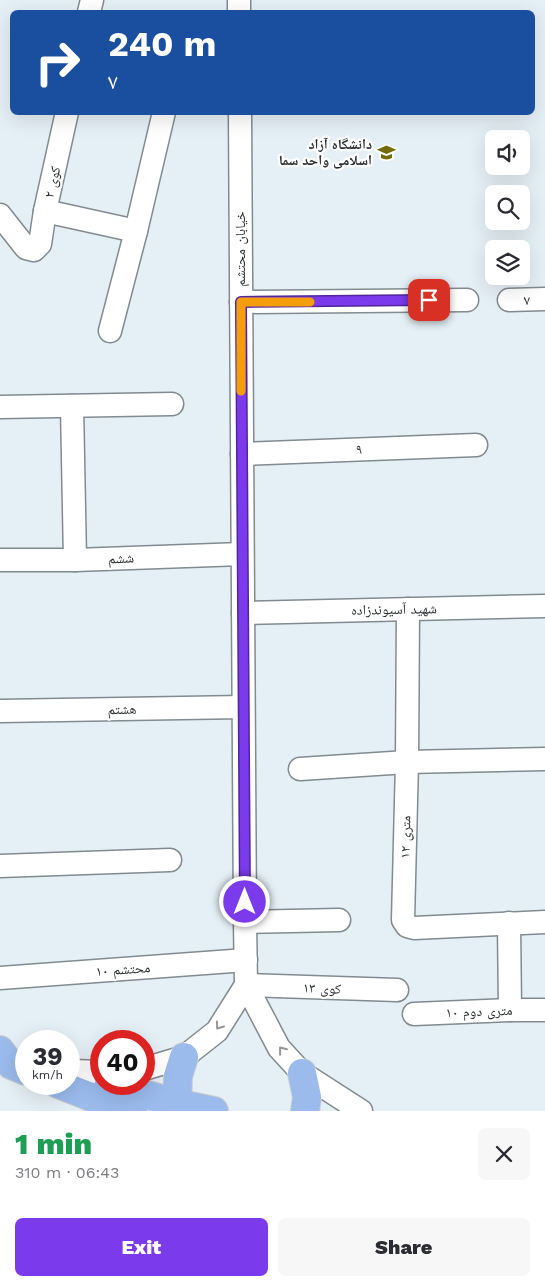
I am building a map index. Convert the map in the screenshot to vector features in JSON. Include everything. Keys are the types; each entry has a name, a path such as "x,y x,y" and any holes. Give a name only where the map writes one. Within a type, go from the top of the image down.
{"main road":[{"path":"0,1048 15,1049"},
{"path":"0,1048 11,1065 15,1067"},
{"path":"177,1107 178,1076 184,1057"},
{"path":"302,1073 307,1096 305,1111"},
{"path":"80,1084 111,1105 133,1111"},
{"path":"142,1095 177,1107 214,1111"}],"street":[{"name":"کوی ۲","path":"0,216 26,248 34,250 40,244 45,211 66,115"},
{"path":"110,332 163,115"},
{"name":"خیابان محتشم","path":"240,115 246,985 279,1048 302,1073 362,1111"},
{"path":"45,211 136,231"},
{"name":"۷","path":"509,300 545,299"},
{"path":"241,302 466,300"},
{"path":"0,407 172,404"},
{"path":"72,406 75,560"},
{"name":"۹","path":"242,454 476,445"},
{"name":"ششم","path":"0,560 75,560 242,554"},
{"name":"شهید آسیوندزاده","path":"243,613 545,606"},
{"name":"۱۲ متری","path":"408,609 403,920 407,926 414,928 545,922"},
{"name":"هشتم","path":"0,711 243,707"},
{"path":"300,768 407,762 545,759"},
{"path":"0,866 170,860"},
{"path":"245,922 339,920"},
{"path":"509,923 510,1010"},
{"name":"محتشم ۱۰","path":"0,978 246,960"},
{"path":"155,1066 184,1057 217,1031 246,985"},
{"name":"کوی ۱۳","path":"246,985 397,990"},
{"name":"۱۰ متری دوم","path":"414,1014 545,1010"}],"slow traffic":[{"path":"241,391 241,302 310,302"}],"place":[{"name":"دانشگاه آزاد اسلامی واحد سما","path":"386,152"}],"route":[{"path":"245,902 241,302 429,300"}]}
